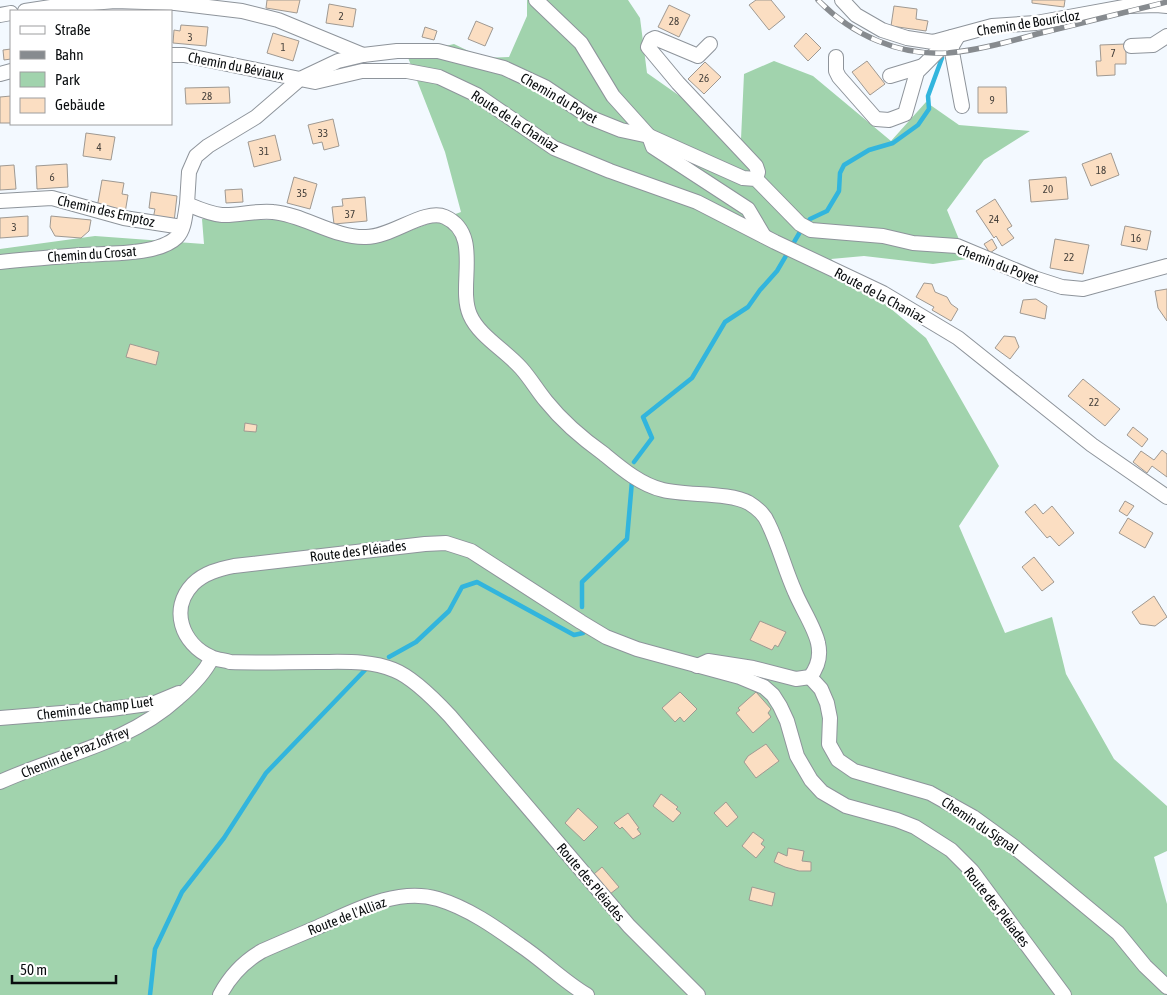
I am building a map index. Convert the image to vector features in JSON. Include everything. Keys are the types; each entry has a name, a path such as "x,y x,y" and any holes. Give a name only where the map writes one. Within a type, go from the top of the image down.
{"street":[{"path":"536,0 581,43 614,96 649,136 653,147 748,209 770,239"},
{"name":"Chemin de Bouricloz","path":"842,0 856,15 882,30 907,38 932,42 992,26 1036,23 1129,6 1156,4 1167,6"},
{"path":"34,10 115,1 175,3 242,11 278,20 363,55"},
{"path":"836,57 836,71 839,77 876,119 889,120 905,114 917,72 956,36"},
{"path":"956,36 952,52 962,106"},
{"path":"1131,46 1153,45 1167,36"},
{"name":"Chemin du Poyet","path":"710,44 698,56 655,38 648,43 648,47 678,83 756,166 758,172 756,179"},
{"name":"Chemin du Poyet","path":"300,79 338,61 363,55 397,51 438,51 504,68 545,87 590,118 621,130 649,136 743,178 756,179 806,227 883,236 913,243 957,246 1034,278 1062,287 1083,289 1167,266"},
{"name":"Chemin du Béviaux","path":"172,56 184,55 300,79"},
{"path":"890,76 923,66"},
{"name":"Route de la Chaniaz","path":"300,79 315,82 362,71 407,71 439,77 477,95 554,148 610,171 697,202 812,260 883,293 958,338 1092,445 1167,497"},
{"path":"182,227 187,204 189,172 196,156 208,146 256,117 300,79"},
{"name":"Chemin des Emptoz","path":"0,201 52,198 124,218 182,227"},
{"path":"187,204 210,214 225,216 248,212 275,212 352,237 368,238 381,236 434,214 449,219 459,229 465,242 468,268 465,294 471,317 483,332 521,368 547,403 587,441 632,476 660,490 733,498 747,502 757,508 768,521 795,593 818,641 817,667 810,677 796,679 753,668 708,661 697,666"},
{"name":"Chemin du Crosat","path":"0,262 87,254 125,254 165,244 178,237 182,227"},
{"name":"Route des Pléiades","path":"698,995 629,926 436,701 395,670 380,666 359,663 230,662 212,658 198,649 189,640 183,629 180,617 180,604 185,593 194,583 217,569 401,546 446,543 471,551 606,637 637,649 753,682 764,687 773,695 787,720 797,756 804,770 822,792 846,806 915,827 951,850 972,871 1064,995"},
{"name":"Chemin de Praz Joffrey","path":"0,782 121,736 164,711 203,673 212,658"},
{"name":"Chemin du Signal","path":"810,677 821,689 827,703 830,718 829,744 838,760 854,770 930,793 973,817 1013,846 1118,933 1145,966 1167,987"},
{"name":"Chemin de Champ Luet","path":"0,718 111,709 155,703 188,689"},
{"name":"Route de l'Alliaz","path":"220,995 235,972 262,950 372,904 396,898 417,896 438,899 463,909 534,954 565,981 587,995"}],"green space":[{"path":"527,0 628,0 640,18 647,73 741,139 744,74 774,61 813,76 891,141 926,102 959,125 1030,131 984,160 947,210 967,259 933,264 864,256 831,259 926,338 999,466 959,526 1005,633 1052,617 1066,674 1114,759 1167,806 1167,851 1154,857 1167,904 1167,995 0,995 0,249 95,236 204,244 202,219 284,220 348,241 373,244 461,212 445,152 407,55 454,44 483,58 509,57 527,16"}],"building":[{"path":"267,0 300,0 297,13 266,8"},
{"path":"756,0 771,0 785,17 769,30 749,5"},
{"path":"1032,0 1065,0 1064,7 1032,3"},
{"path":"329,4 356,9 353,27 326,23"},
{"path":"669,5 690,15 679,37 658,27"},
{"path":"894,6 917,9 916,19 928,21 926,31 891,26"},
{"path":"476,21 493,28 485,46 468,39"},
{"path":"181,25 208,27 206,46 173,43 174,30 180,31"},
{"path":"425,27 437,31 434,40 422,37"},
{"path":"273,33 299,41 293,61 267,53"},
{"path":"806,33 821,48 808,61 794,46"},
{"path":"1126,44 1126,64 1115,64 1115,75 1097,76 1096,61 1101,61 1100,45"},
{"path":"10,49 10,59 4,60 3,50"},
{"path":"867,61 885,84 870,95 852,72"},
{"path":"705,62 721,77 704,94 688,79"},
{"path":"229,87 230,103 186,104 185,88"},
{"path":"978,87 1006,87 1007,113 978,113"},
{"path":"10,96 10,123 0,123 0,97"},
{"path":"333,119 339,146 324,150 322,142 313,144 308,125"},
{"path":"86,133 115,137 111,160 83,156"},
{"path":"275,135 281,160 254,167 248,142"},
{"path":"1111,153 1119,175 1091,186 1082,164"},
{"path":"67,164 68,187 37,189 36,166"},
{"path":"14,165 16,189 0,190 0,166"},
{"path":"294,177 317,184 310,209 287,203"},
{"path":"1066,177 1068,199 1031,202 1029,180"},
{"path":"102,180 124,183 122,194 128,195 125,213 97,208"},
{"path":"242,189 243,202 226,203 225,190"},
{"path":"151,192 177,196 174,222 153,219 155,209 149,208"},
{"path":"365,197 367,221 334,224 332,207 343,206 342,199"},
{"path":"995,199 1012,226 1007,229 1014,238 1002,246 996,236 994,238 976,211"},
{"path":"28,216 28,236 0,238 0,218"},
{"path":"51,216 91,220 89,231 81,238 55,236 50,227"},
{"path":"1125,226 1151,231 1147,250 1121,245"},
{"path":"992,239 997,248 990,253 984,244"},
{"path":"1055,239 1089,245 1083,274 1050,268"},
{"path":"924,283 932,284 935,292 947,297 951,304 958,309 951,321 932,310 934,307 916,297"},
{"path":"1167,289 1167,321 1158,308 1155,291"},
{"path":"1036,299 1047,306 1045,319 1020,313 1023,300"},
{"path":"1004,336 1015,337 1019,347 1010,359 995,348"},
{"path":"130,344 159,352 156,365 126,357"},
{"path":"1083,379 1120,409 1105,426 1068,396"},
{"path":"245,423 257,425 256,432 244,431"},
{"path":"1133,427 1148,439 1142,447 1127,435"},
{"path":"1162,450 1167,454 1167,477 1152,466 1147,473 1133,462 1141,451 1154,460"},
{"path":"1125,501 1134,506 1127,516 1119,511"},
{"path":"1035,504 1043,514 1052,506 1074,533 1059,546 1050,536 1047,538 1025,512"},
{"path":"1128,518 1153,533 1145,548 1119,533"},
{"path":"1034,557 1054,582 1042,591 1022,567"},
{"path":"1154,596 1167,617 1155,626 1140,624 1132,612"},
{"path":"760,621 786,632 778,647 775,645 772,650 750,640"},
{"path":"680,692 697,709 684,722 680,717 675,722 662,708"},
{"path":"756,692 771,709 768,713 771,717 753,733 736,713 740,710 738,708"},
{"path":"766,744 779,761 756,778 744,762 748,756"},
{"path":"661,794 678,807 676,809 681,813 673,822 653,806"},
{"path":"726,802 738,817 727,827 714,813"},
{"path":"578,808 598,827 584,841 565,823"},
{"path":"628,813 641,834 633,839 622,827 620,829 614,823"},
{"path":"753,832 764,840 761,844 765,847 756,858 742,846"},
{"path":"788,848 804,851 802,861 811,862 811,871 799,871 774,862 778,852 787,856"},
{"path":"602,867 619,887 610,894 594,874"},
{"path":"752,887 775,893 772,906 749,900"}],"waterway":[{"path":"634,462 652,438 643,417 692,378 725,322 748,307 777,271 810,219 827,211 839,191 840,173 844,165 869,150 893,143 918,125 929,109 928,96 942,58"},
{"path":"582,607 582,582 627,539 632,481"},
{"path":"389,657 416,642 449,611 462,587 477,582 574,635 583,633"},
{"path":"150,995 155,949 182,892 224,838 266,773 365,670"}],"railway":[{"path":"818,0 846,23 877,41 894,47 930,53 960,52 984,47 1167,2"}]}
